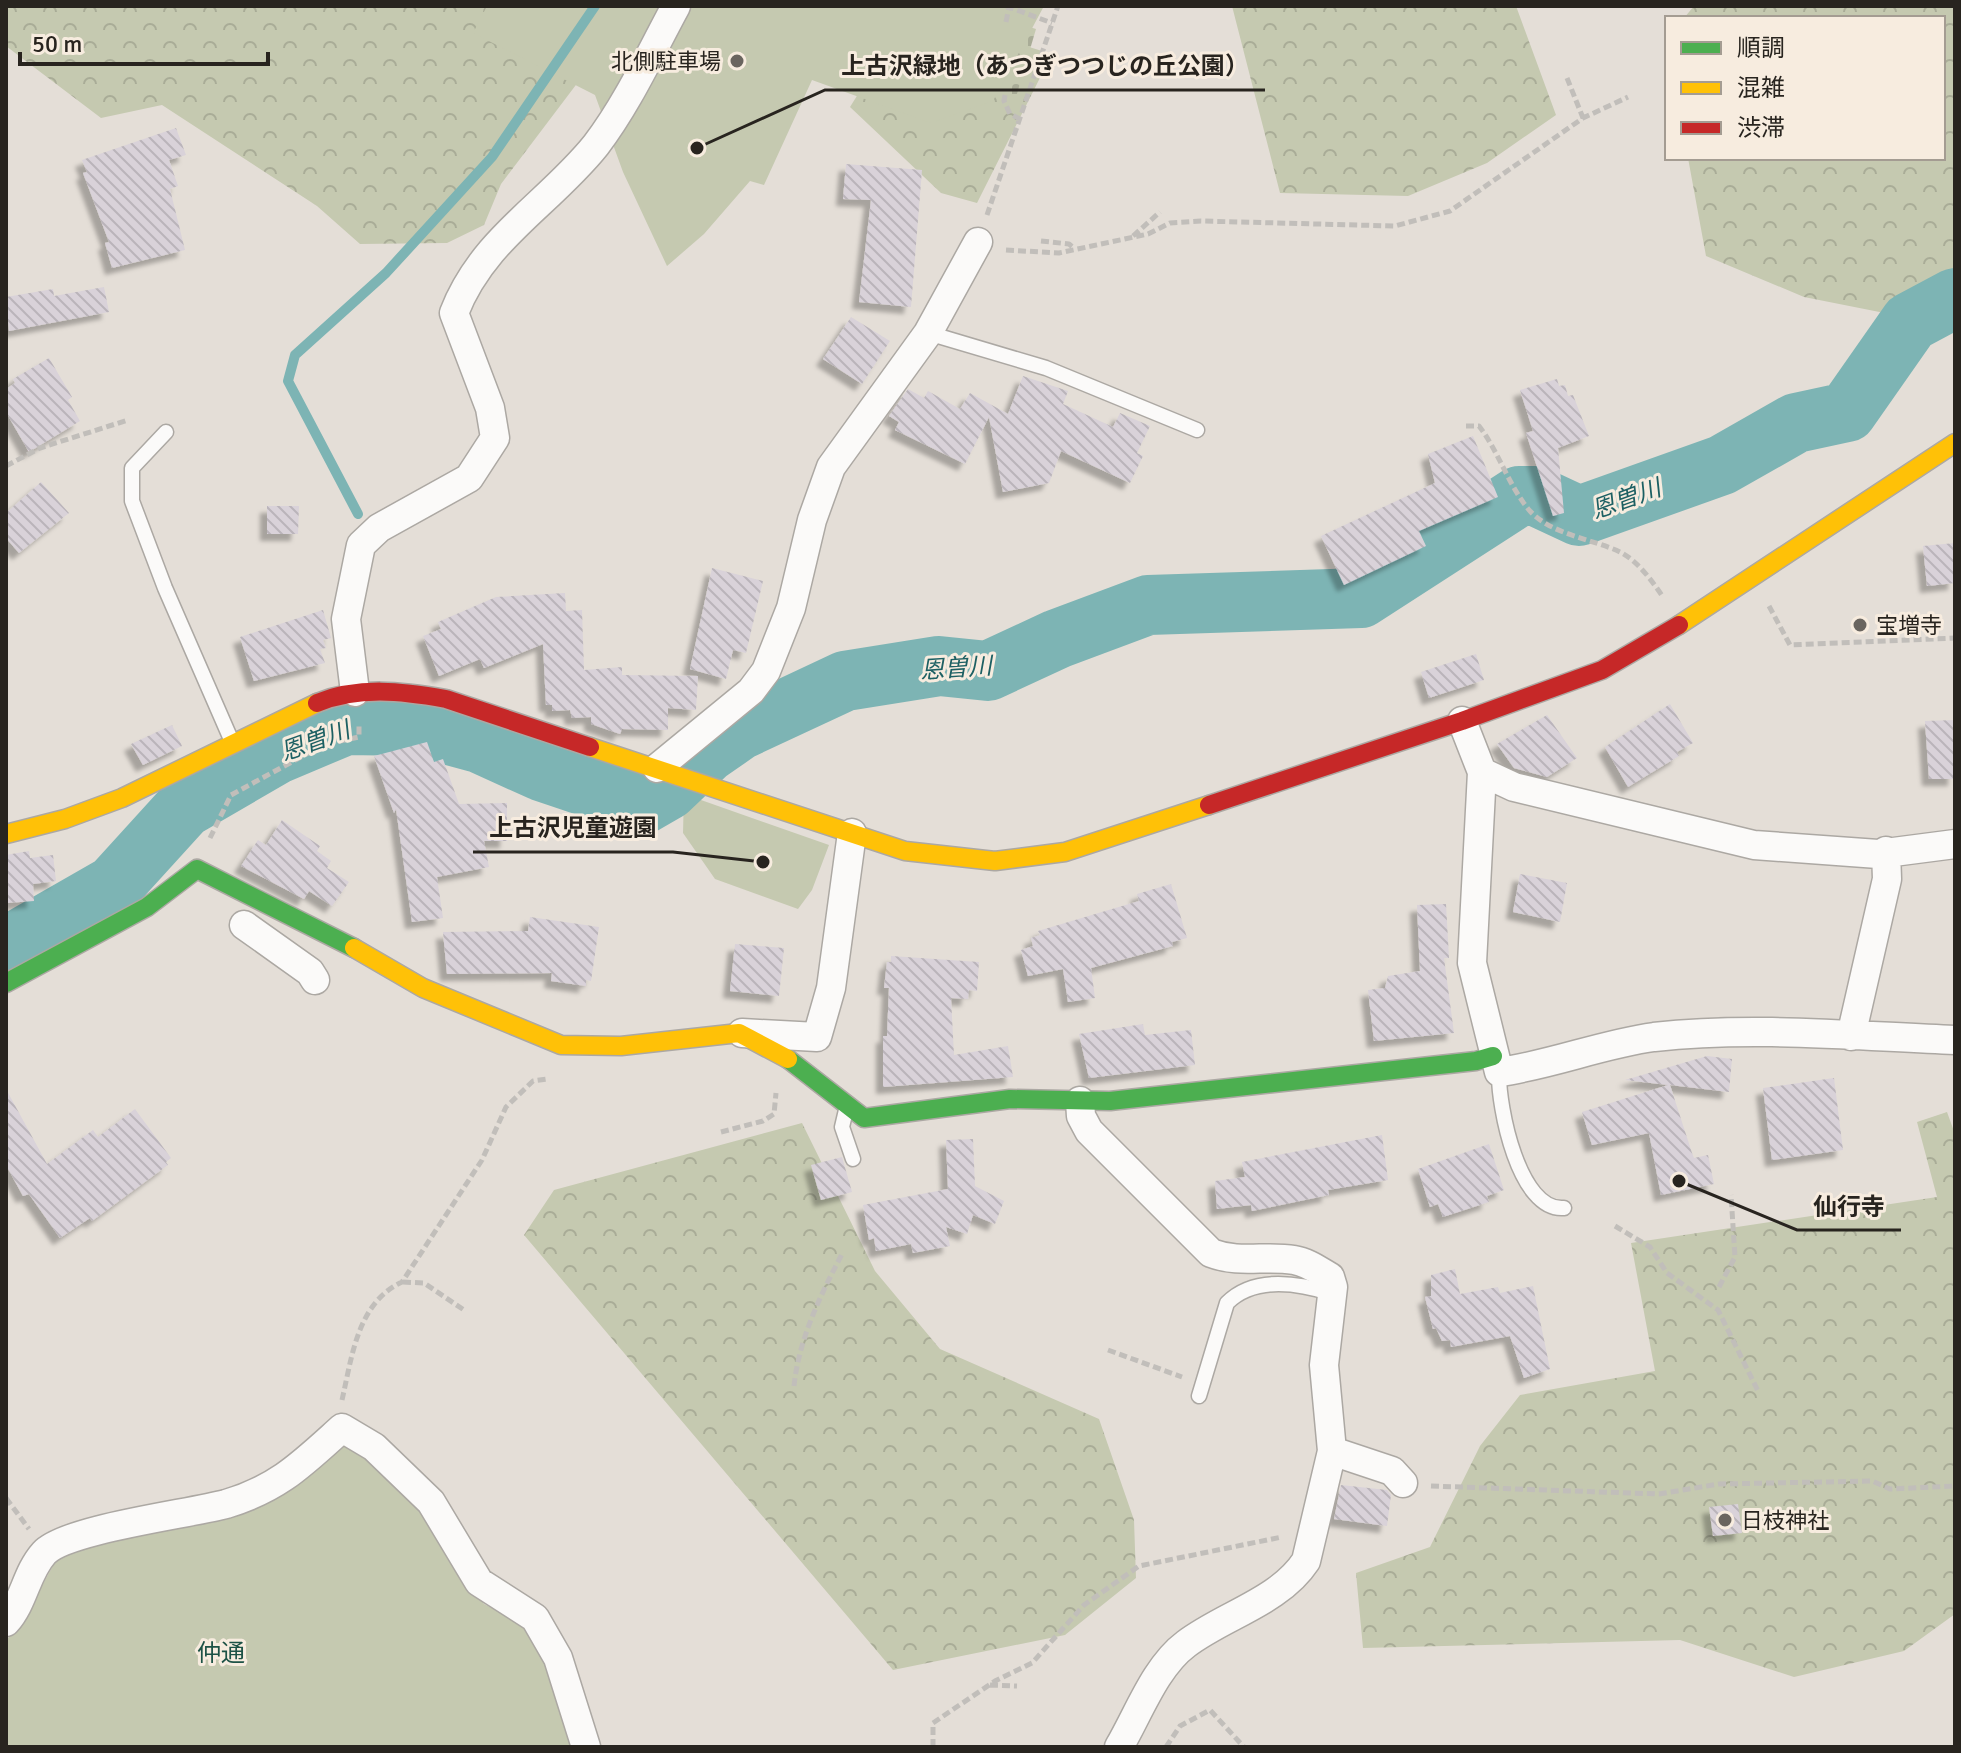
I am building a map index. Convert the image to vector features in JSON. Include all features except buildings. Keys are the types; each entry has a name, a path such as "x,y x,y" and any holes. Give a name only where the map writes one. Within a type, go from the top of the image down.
{"street":[{"path":"355,692 346,619 361,545 379,528 469,478 495,438 490,408 454,313 466,282 524,214 595,146 627,97 676,6"},
{"path":"674,774 766,671 791,608 812,520 831,467 928,333 978,242"},
{"path":"6,834 43,827 121,801 298,711 355,692 410,693 446,699 905,851 995,861 1065,852 1462,721 1602,670 1682,624 1955,443"},
{"path":"1462,721 1482,772 1472,963 1496,1064"},
{"path":"1482,772 1514,787 1754,845 1878,854 1955,844"},
{"path":"6,983 147,907 197,869 357,950 423,988 561,1045 621,1046 739,1033 817,1037 831,988 852,833"},
{"path":"1851,1036 1887,879 1886,851"},
{"path":"244,925 310,972 315,980"},
{"path":"739,1033 790,1060 864,1118 876,1119 1010,1099 1110,1101 1476,1061 1496,1064 1651,1038 1779,1033 1955,1040"},
{"path":"1080,1101 1081,1116 1089,1131 1211,1253 1231,1260 1292,1260 1306,1263 1330,1277 1338,1290 1324,1365 1332,1451 1306,1561 1298,1572 1270,1594 1186,1644 1171,1657 1119,1747"},
{"path":"6,1622 16,1611 44,1552 58,1544 114,1527 226,1503 285,1480 342,1416 431,1502 479,1582 535,1618 558,1658 586,1747"},
{"path":"1332,1451 1392,1471 1403,1483"}],"lane":[{"path":"928,333 1046,368 1197,430"},
{"path":"166,432 132,468 132,501 165,588 234,744"},
{"path":"1496,1064 1503,1123 1535,1197 1555,1209 1564,1208"},
{"path":"847,1107 842,1127 853,1159"},
{"path":"1201,1390 1227,1303 1238,1292 1287,1282 1338,1290"}],"path":[{"path":"1006,22 1007,6 1052,23"},
{"path":"1058,6 978,242 999,250 1059,253 1133,236 1170,223 1201,221 1395,226 1450,211 1583,118 1628,97"},
{"path":"1567,78 1583,118"},
{"path":"1005,95 1004,101 1010,114 1020,119"},
{"path":"1133,236 1160,212"},
{"path":"1041,241 1069,244 1075,249"},
{"path":"6,466 40,448 128,420"},
{"path":"1466,426 1479,426 1530,511 1545,522 1623,553 1650,578 1682,624"},
{"path":"1787,640 1790,645 1955,638"},
{"path":"197,869 231,795 323,745 359,737 359,732"},
{"path":"402,1282 482,1160 506,1107 533,1081 561,1077"},
{"path":"721,1132 763,1121 774,1114 776,1106"},
{"path":"1719,1287 1735,1257 1731,1195"},
{"path":"1615,1226 1650,1247 1667,1273 1718,1310 1758,1391"},
{"path":"794,1386 797,1357 825,1286 842,1254"},
{"path":"342,1416 359,1326 389,1288 402,1282 424,1283 464,1310"},
{"path":"1108,1350 1201,1390"},
{"path":"1403,1483 1659,1494 1719,1484 1872,1481 1890,1489 1955,1486"},
{"path":"933,1747 933,1723 989,1685 1032,1663 1084,1605 1139,1566 1313,1531"},
{"path":"989,1685 1017,1686"},
{"path":"1166,1747 1180,1726 1210,1710 1244,1747"}],"green space":[{"path":"6,6 630,6 591,65 501,184 484,225 447,243 360,244 317,206 162,105 101,118 6,46"},
{"path":"487,6 1044,6 993,101 931,123 812,80 764,185 750,181 704,234 667,266 623,172 595,95 473,33"},
{"path":"1232,6 1516,6 1556,115 1487,163 1408,196 1280,193"},
{"path":"1694,6 1955,6 1955,327 1804,297 1706,256 1688,160 1945,160 1945,16 1686,16"},
{"path":"910,11 1052,54 977,203 941,193 850,107"},
{"path":"1010,21 1036,29 1016,97 991,89"},
{"path":"684,794 829,845 812,890 798,909 715,879 683,833"},
{"path":"1947,1112 1955,1134 1955,1614 1904,1651 1794,1677 1680,1640 1363,1648 1356,1573 1430,1547 1480,1446 1520,1395 1655,1371 1631,1243 1937,1197 1917,1122"},
{"path":"802,1123 875,1271 940,1349 1099,1419 1134,1520 1136,1578 1065,1635 893,1670 524,1235 554,1190"},
{"path":"351,1443 414,1502 484,1604 528,1627 564,1703 576,1747 6,1747 6,1640 18,1629 60,1553"}],"waterway":[{"path":"358,514 288,381 295,355 386,273 492,157 595,6"},
{"name":"恩曽川","path":"6,947 114,885 184,808 277,754 346,725 416,726 479,743 541,771 642,805 668,790 707,753 740,730 845,681 939,666 988,671 1057,639 1148,605 1361,598 1519,496 1536,496 1579,516 1722,465 1796,423 1847,412 1910,322 1955,298"}],"traffic: fast":[{"path":"6,983 147,907 197,869 354,948"},
{"path":"788,1059 864,1118 1010,1099 1110,1101 1476,1061 1493,1056"}],"traffic: slow":[{"path":"1679,625 1955,443"},
{"path":"6,834 65,819 122,798 317,703"},
{"path":"590,747 905,851 995,861 1065,852 1209,805"},
{"path":"354,948 423,988 561,1045 621,1046 739,1033 788,1059"}],"traffic: jam":[{"path":"1209,805 1462,721 1602,670 1679,625"},
{"path":"317,703 365,692 430,696 590,747"}],"place":[{"name":"北側駐車場","path":"737,61"},
{"name":"上古沢緑地（あつぎつつじの丘公園）","path":"697,148"},
{"name":"宝増寺","path":"1860,625"},
{"name":"上古沢児童遊園","path":"763,862"},
{"name":"仙行寺","path":"1679,1181"},
{"name":"日枝神社","path":"1725,1520"}],"district":[{"name":"仲通","path":"221,1653"}]}
